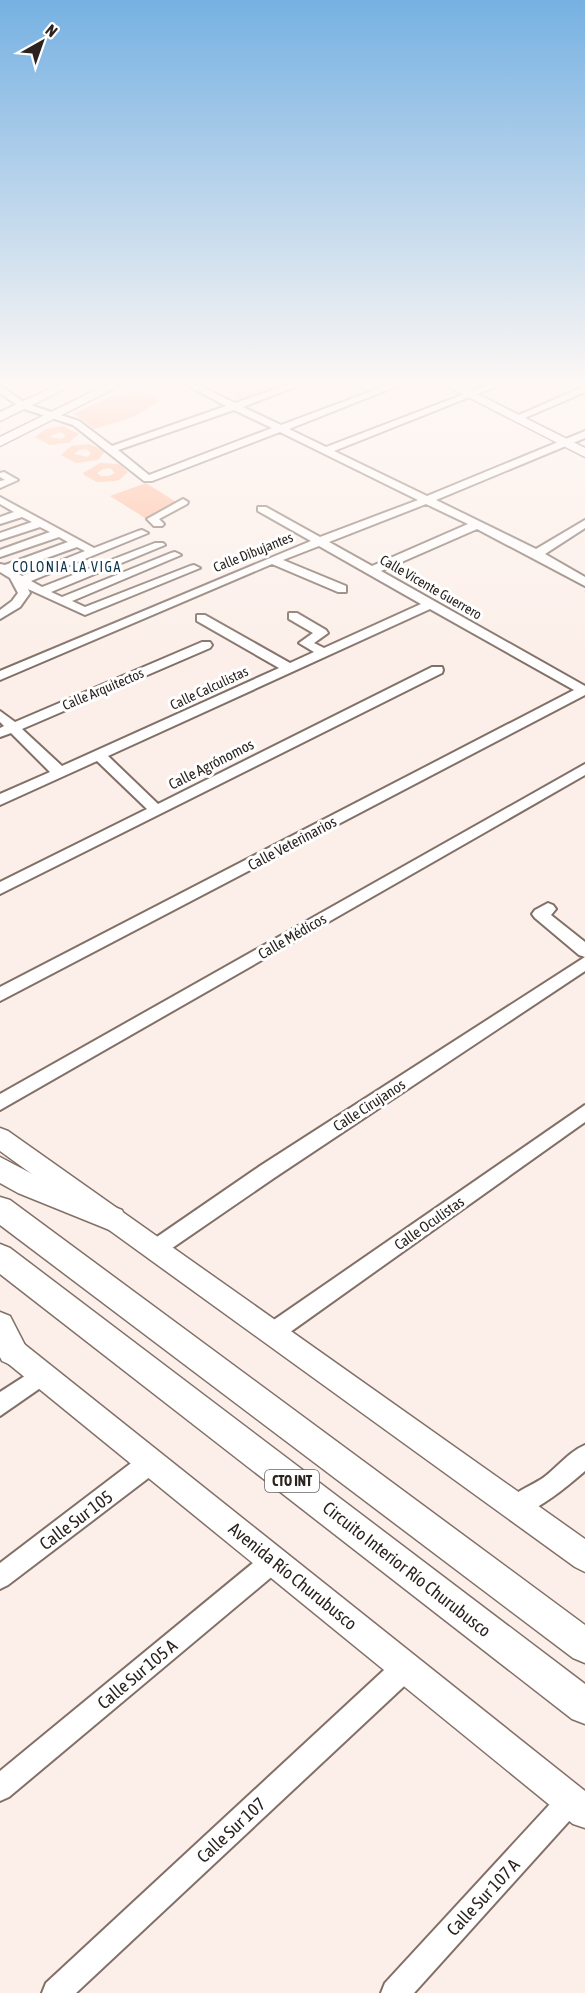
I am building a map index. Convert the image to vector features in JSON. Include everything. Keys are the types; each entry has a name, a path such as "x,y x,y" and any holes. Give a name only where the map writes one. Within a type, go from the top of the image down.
{"highway":[{"path":"0,1169 28,1185 112,1219"},
{"name":"CTO INT","path":"0,1209 585,1646"},
{"name":"Circuito Interior Río Churubusco","path":"0,1257 585,1706"}],"main road":[{"path":"0,1138 585,1557"},
{"name":"Avenida Río Churubusco","path":"4,1340 42,1375 578,1806"}],"street":[{"path":"379,476 537,555 585,582"},
{"name":"Calle Dibujantes","path":"0,676 272,560 485,476"},
{"path":"158,524 152,519 183,502"},
{"path":"2,503 94,552"},
{"name":"Calle Vicente Guerrero","path":"262,508 584,691"},
{"path":"0,521 23,513"},
{"path":"0,537 40,523"},
{"path":"537,555 585,523"},
{"path":"371,571 476,525"},
{"path":"0,554 59,533"},
{"path":"10,573 94,552 142,533"},
{"path":"10,573 77,543"},
{"path":"41,592 159,545"},
{"path":"62,601 175,555"},
{"path":"272,560 342,589"},
{"path":"10,573 41,592 85,611 194,568"},
{"path":"0,615 22,598 24,592 10,573"},
{"name":"Calle Calculistas","path":"0,800 430,604"},
{"path":"293,616 322,633 305,643 325,653"},
{"path":"201,618 290,668"},
{"name":"Calle Arquitectos","path":"6,730 206,645"},
{"name":"Calle Agrónomos","path":"0,889 437,670"},
{"name":"Calle Veterinarios","path":"0,994 584,691"},
{"path":"0,715 6,730 59,772"},
{"path":"98,755 156,810"},
{"name":"Calle Médicos","path":"0,1103 585,769"},
{"path":"548,909 540,914 585,951"},
{"name":"Calle Cirujanos","path":"155,1249 267,1172 585,963"},
{"name":"Calle Oculistas","path":"272,1333 585,1112"},
{"path":"0,1404 42,1375"},
{"path":"516,1507 552,1485 585,1456"},
{"name":"Calle Sur 105","path":"0,1577 151,1462"},
{"name":"Calle Sur 105 A","path":"0,1788 273,1561"},
{"name":"Calle Sur 107","path":"56,1993 406,1667"},
{"name":"Calle Sur 107 A","path":"395,1993 578,1806"}],"building":[{"path":"86,476 123,476 115,481 97,482"},
{"path":"146,483 176,502 145,518 110,496"}],"district":[{"name":"COLONIA LA VIGA","path":"67,567"}]}
